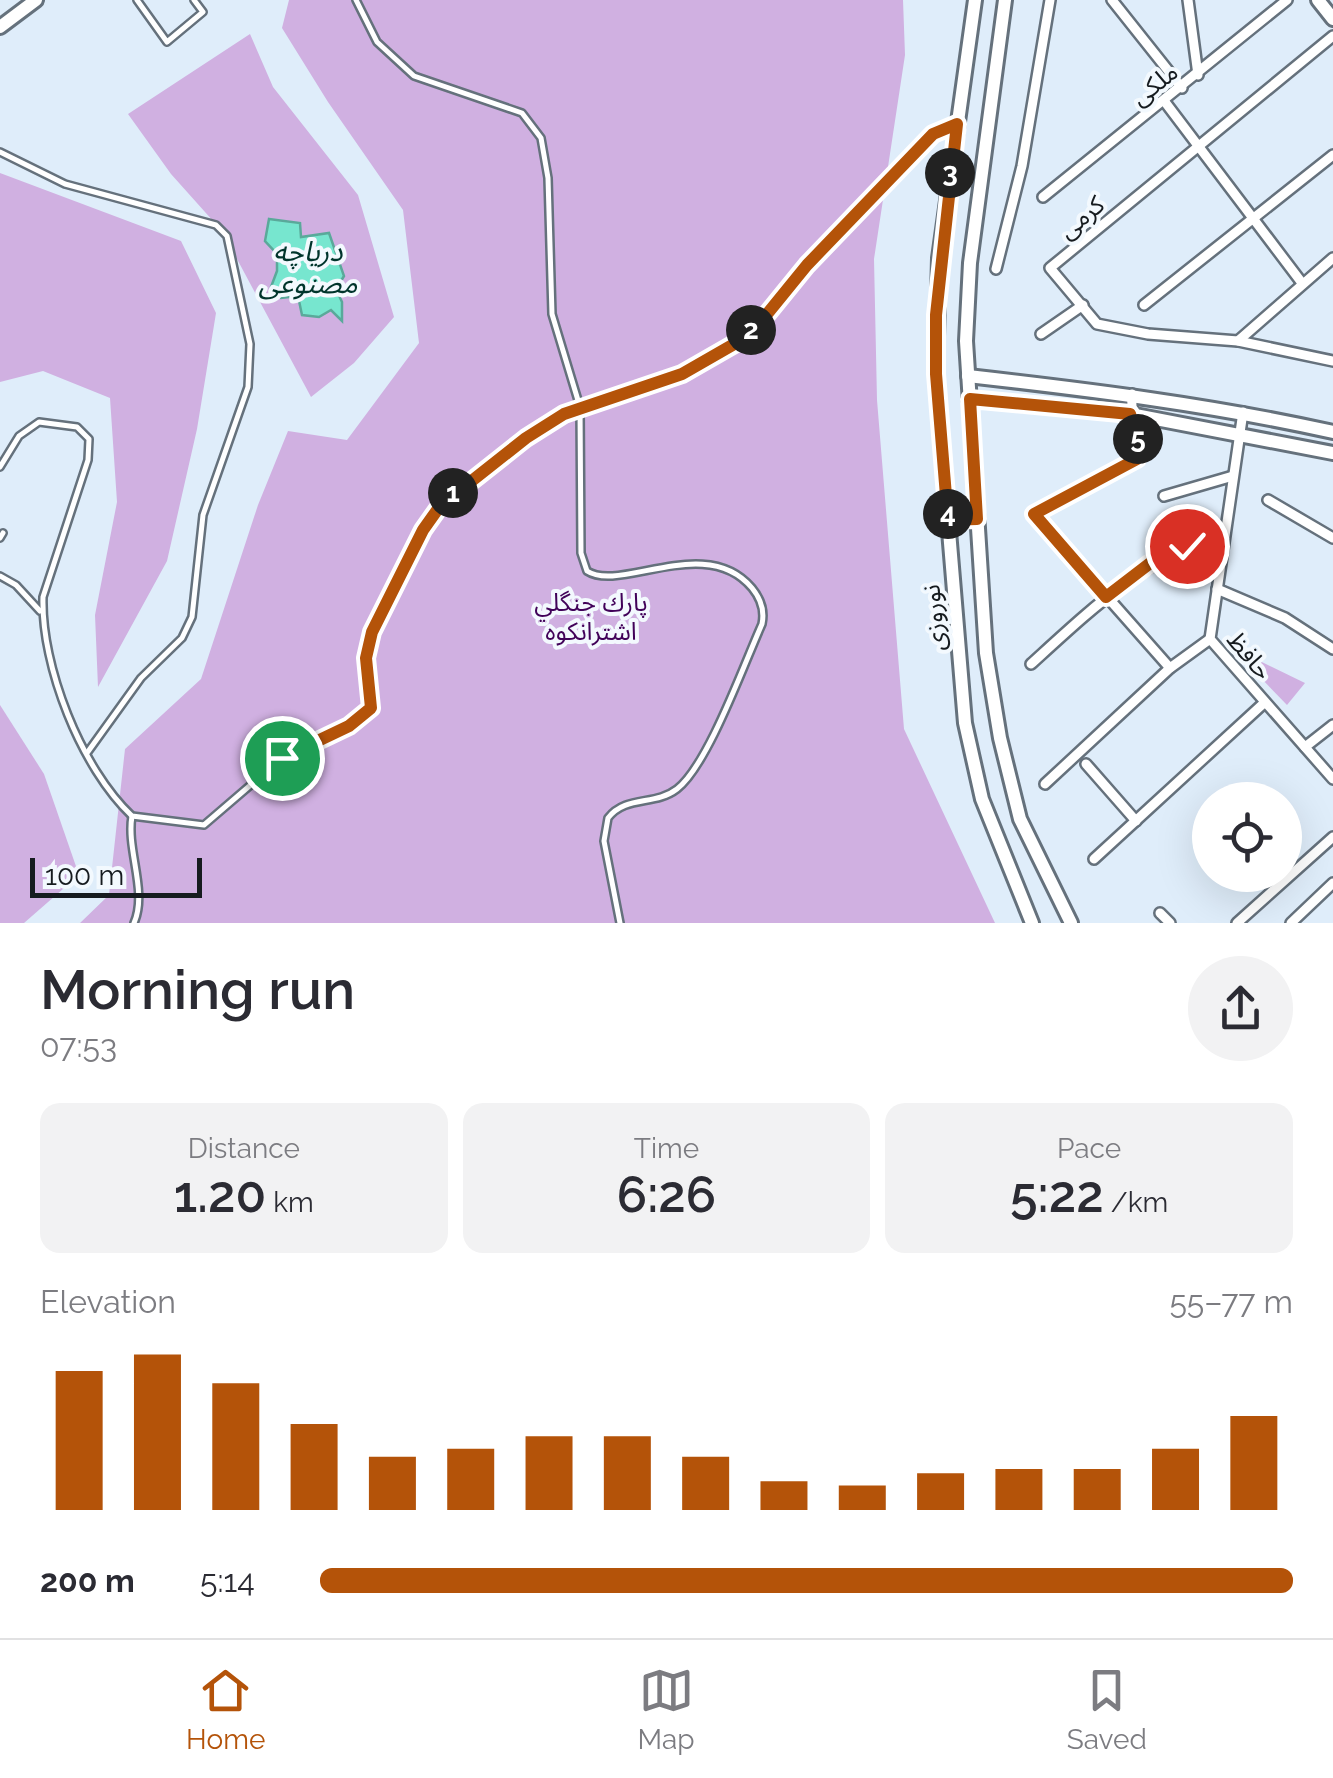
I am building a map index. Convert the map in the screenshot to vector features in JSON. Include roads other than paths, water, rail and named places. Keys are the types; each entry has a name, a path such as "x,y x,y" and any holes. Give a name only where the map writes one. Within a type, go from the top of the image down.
{"street":[{"path":"0,27 36,0"},
{"name":"نوروزی","path":"974,0 936,315 936,374 964,723 982,800 1032,923"},
{"name":"نوروزی","path":"1004,0 970,264 968,376 986,653 1000,738 1020,819 1071,923"},
{"path":"996,269 1022,166 1050,0"},
{"path":"1112,0 1182,88"},
{"path":"1188,0 1198,75"},
{"name":"ملکی","path":"1043,197 1288,0"},
{"path":"1318,0 1333,19"},
{"name":"کرمی","path":"1333,36 1050,268 1097,324 1148,334 1238,341 1333,361"},
{"path":"1164,102 1302,284"},
{"path":"1144,305 1333,155"},
{"path":"1238,341 1333,258"},
{"path":"1041,334 1084,304"},
{"path":"968,376 1132,394 1333,432"},
{"path":"1132,394 1130,414 1139,441 1137,459 1034,514 1170,668"},
{"path":"970,399 1130,414 1333,453"},
{"name":"حافظ","path":"1242,412 1210,639 1333,778"},
{"path":"1164,496 1233,476"},
{"path":"1268,500 1333,538"},
{"path":"948,520 977,519"},
{"path":"1032,664 1149,564 1225,532"},
{"path":"1217,589 1285,618 1333,649"},
{"path":"1046,784 1170,668 1210,639"},
{"path":"1094,858 1264,703"},
{"path":"1305,747 1333,725"},
{"path":"1086,764 1136,821"},
{"path":"1237,923 1333,836"},
{"path":"1290,923 1333,883"},
{"path":"1160,913 1170,923"}],"lane":[{"path":"137,0 168,42 203,12 194,0"},
{"path":"356,0 377,42 414,76 522,113 542,138 548,178 552,314 580,407 582,553 587,571 612,578 678,563 726,570 755,592 764,614 694,771 665,796 626,803 608,818 604,841 620,923"},
{"path":"0,466 19,436 38,422 77,427 89,439 88,460 48,574 42,614 62,696 86,753 132,816 204,826 282,758 365,716 373,698 366,658 372,632 423,530 460,487 526,438 580,407 682,374 736,343 759,324 807,265 933,134 957,124"},
{"path":"0,152 66,184 216,225 227,236 250,344 248,387 241,415 203,515 192,617 182,638 142,678 86,753"},
{"path":"0,576 16,585 42,614"},
{"path":"132,816 128,833 139,906 134,923"}],"water":[{"name":"دریاچه مصنوعی","path":"269,219 300,223 301,237 329,233 344,276 336,289 342,302 342,321 331,310 319,317 302,315 298,296 281,298 271,287 277,271 277,254 265,241"}],"park label":[{"name":"پارك جنگلي اشترانكوه","path":"591,616"}]}
